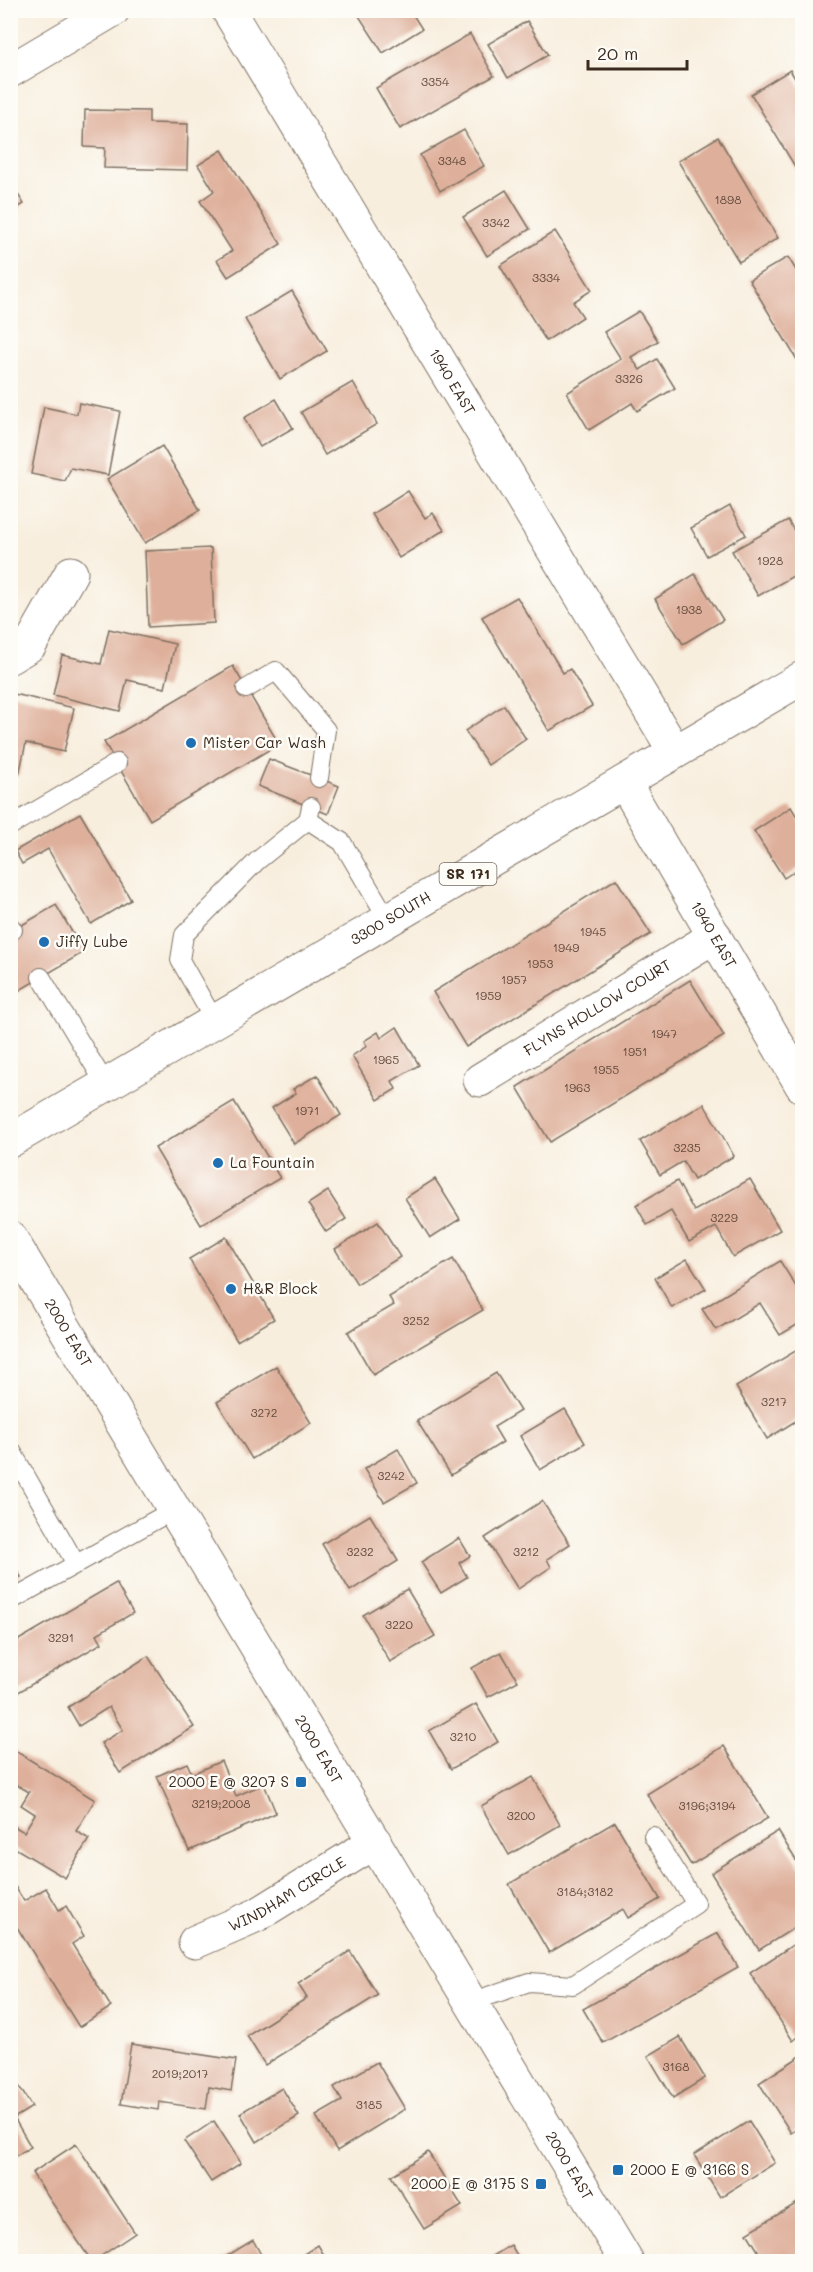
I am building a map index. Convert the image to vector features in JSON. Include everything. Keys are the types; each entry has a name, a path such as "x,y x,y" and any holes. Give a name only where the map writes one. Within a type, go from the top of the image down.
{"street":[{"path":"10,71 113,10"},
{"name":"1940 EAST","path":"228,10 675,752"},
{"path":"10,657 30,645 70,573"},
{"name":"3300 SOUTH","path":"10,1141 802,678"},
{"name":"1940 EAST","path":"624,782 802,1086"},
{"name":"FLYNS HOLLOW COURT","path":"480,1080 715,936"},
{"name":"2000 EAST","path":"10,1237 627,2262"},
{"name":"WINDHAM CIRCLE","path":"195,1942 257,1915 375,1842"}],"lane":[{"path":"246,689 276,671 288,682 326,730 319,778"},
{"path":"10,826 117,764"},
{"path":"215,1022 180,960 184,935 256,861 310,814 342,842 388,920"},
{"path":"41,978 106,1085"},
{"path":"10,1448 76,1564"},
{"path":"10,1601 175,1509"},
{"path":"471,2002 530,1982 573,1985 696,1904 653,1836"}],"building":[{"path":"368,10 410,10 422,29 383,53 359,16"},
{"path":"527,21 548,55 508,78 488,44"},
{"path":"470,34 494,76 400,129 376,88"},
{"path":"790,70 802,90 802,178 751,94"},
{"path":"85,110 149,111 149,123 188,124 187,170 104,168 105,148 84,147"},
{"path":"464,130 484,166 440,191 420,155"},
{"path":"718,137 778,238 739,262 678,161"},
{"path":"222,150 281,244 228,277 217,260 232,251 200,201 214,191 198,165"},
{"path":"10,182 24,204 11,212 16,221 10,224"},
{"path":"506,190 530,229 487,256 463,217"},
{"path":"555,231 592,290 573,302 583,317 546,341 500,266"},
{"path":"788,257 802,280 802,368 749,280"},
{"path":"292,291 327,351 280,379 245,319"},
{"path":"639,311 658,341 631,357 640,370 657,359 675,388 637,411 632,403 589,430 567,393 621,359 604,332"},
{"path":"353,382 377,424 325,455 301,412"},
{"path":"276,399 293,428 260,447 244,418"},
{"path":"79,403 120,411 108,475 71,468 65,481 31,474 44,407 77,414"},
{"path":"162,446 200,510 145,543 107,479"},
{"path":"408,491 425,518 433,513 444,530 399,558 372,514"},
{"path":"730,506 746,535 707,556 691,528"},
{"path":"788,520 802,545 802,571 758,596 732,551"},
{"path":"211,548 214,623 148,627 145,551"},
{"path":"695,574 723,620 683,644 655,599"},
{"path":"517,597 563,673 570,669 592,706 549,731 482,617"},
{"path":"109,629 175,644 165,688 127,680 120,711 53,695 62,655 101,664"},
{"name":"Mister Car Wash","path":"233,666 279,744 150,820 104,742"},
{"path":"10,693 74,708 64,752 26,743 19,775 10,773"},
{"path":"504,705 526,739 488,765 465,731"},
{"path":"269,759 339,786 328,814 258,786"},
{"path":"791,807 802,825 802,866 784,878 754,831"},
{"path":"80,813 131,900 91,924 48,849 22,864 15,851"},
{"path":"616,879 651,934 466,1047 433,992"},
{"name":"Jiffy Lube","path":"56,905 84,952 10,996 10,932"},
{"path":"690,980 724,1036 550,1142 517,1087"},
{"path":"397,1027 419,1065 392,1081 396,1089 378,1100 352,1056 367,1046 364,1041 378,1032 381,1038"},
{"path":"317,1075 341,1115 294,1144 272,1108 296,1093 293,1089"},
{"name":"La Fountain","path":"234,1101 280,1178 201,1225 155,1148"},
{"path":"704,1104 734,1156 694,1180 683,1161 660,1175 640,1141"},
{"path":"435,1179 460,1219 430,1238 405,1198"},
{"path":"750,1179 780,1230 733,1257 716,1227 689,1242 671,1211 647,1225 636,1205 677,1181 694,1211"},
{"path":"328,1191 346,1219 326,1232 308,1204"},
{"path":"378,1222 400,1257 357,1284 335,1249"},
{"name":"H&R Block","path":"226,1237 274,1319 237,1341 189,1259"},
{"path":"453,1259 483,1310 373,1375 348,1332 394,1305 389,1297"},
{"path":"687,1259 706,1289 672,1308 655,1278"},
{"path":"780,1261 802,1296 802,1322 780,1335 760,1303 716,1330 702,1309"},
{"path":"802,1347 802,1417 767,1439 736,1387"},
{"path":"276,1366 311,1423 252,1459 217,1402"},
{"path":"496,1373 520,1411 494,1427 503,1442 451,1475 417,1421"},
{"path":"565,1409 585,1443 540,1470 520,1436"},
{"path":"398,1449 417,1483 384,1502 364,1469"},
{"path":"542,1501 570,1544 547,1559 551,1567 518,1589 485,1538"},
{"path":"370,1515 398,1561 350,1591 322,1544"},
{"path":"459,1538 470,1556 459,1563 467,1577 441,1593 421,1562"},
{"path":"10,1559 21,1577 10,1583"},
{"path":"116,1583 133,1613 97,1634 102,1643 10,1697 10,1645"},
{"path":"407,1589 435,1636 390,1662 363,1615"},
{"path":"501,1652 518,1681 488,1697 472,1668"},
{"path":"148,1656 194,1727 120,1773 101,1743 123,1730 109,1707 79,1726 68,1707"},
{"path":"476,1704 498,1742 451,1769 429,1731"},
{"path":"724,1746 768,1818 691,1865 647,1794"},
{"path":"14,1750 95,1800 76,1831 89,1839 65,1878 10,1845 10,1824 24,1832 35,1814 21,1805 29,1792 10,1781 10,1756"},
{"path":"221,1761 236,1796 264,1784 276,1813 189,1851 157,1776 187,1763 192,1774"},
{"path":"533,1777 560,1825 509,1855 481,1806"},
{"path":"615,1822 660,1899 628,1918 623,1909 549,1953 509,1884"},
{"path":"778,1831 802,1870 802,1923 759,1950 711,1873"},
{"path":"14,1885 24,1901 46,1888 59,1910 66,1906 84,1936 72,1944 111,2007 79,2027 10,1916 10,1887"},
{"path":"718,1933 738,1967 603,2043 583,2009"},
{"path":"802,1939 802,2034 793,2041 750,1973"},
{"path":"350,1951 378,1995 265,2065 247,2036 307,1998 298,1984"},
{"path":"680,2037 705,2078 673,2098 648,2056"},
{"path":"131,2044 236,2060 231,2091 209,2087 206,2109 159,2102 158,2110 121,2104"},
{"path":"802,2055 802,2126 791,2133 759,2083"},
{"path":"377,2062 405,2109 337,2151 316,2116 342,2101 334,2087"},
{"path":"10,2072 32,2107 14,2118 31,2147 10,2159"},
{"path":"282,2088 299,2116 257,2142 240,2113"},
{"path":"214,2121 241,2163 211,2182 184,2141"},
{"path":"749,2121 775,2163 720,2197 694,2155"},
{"path":"76,2144 135,2233 92,2262 32,2173"},
{"path":"428,2152 462,2206 424,2229 391,2176"},
{"path":"799,2202 802,2207 802,2262 765,2262 747,2233"},
{"path":"253,2240 265,2262 217,2262"},
{"path":"318,2245 328,2262 291,2262"},
{"path":"511,2245 521,2262 483,2262"}],"place":[{"name":"Mister Car Wash","path":"191,743"},
{"name":"Jiffy Lube","path":"44,942"},
{"name":"La Fountain","path":"218,1163"},
{"name":"H&R Block","path":"231,1289"},
{"name":"2000 E @ 3207 S","path":"301,1782"},
{"name":"2000 E @ 3166 S","path":"618,2170"},
{"name":"2000 E @ 3175 S","path":"541,2184"}]}
